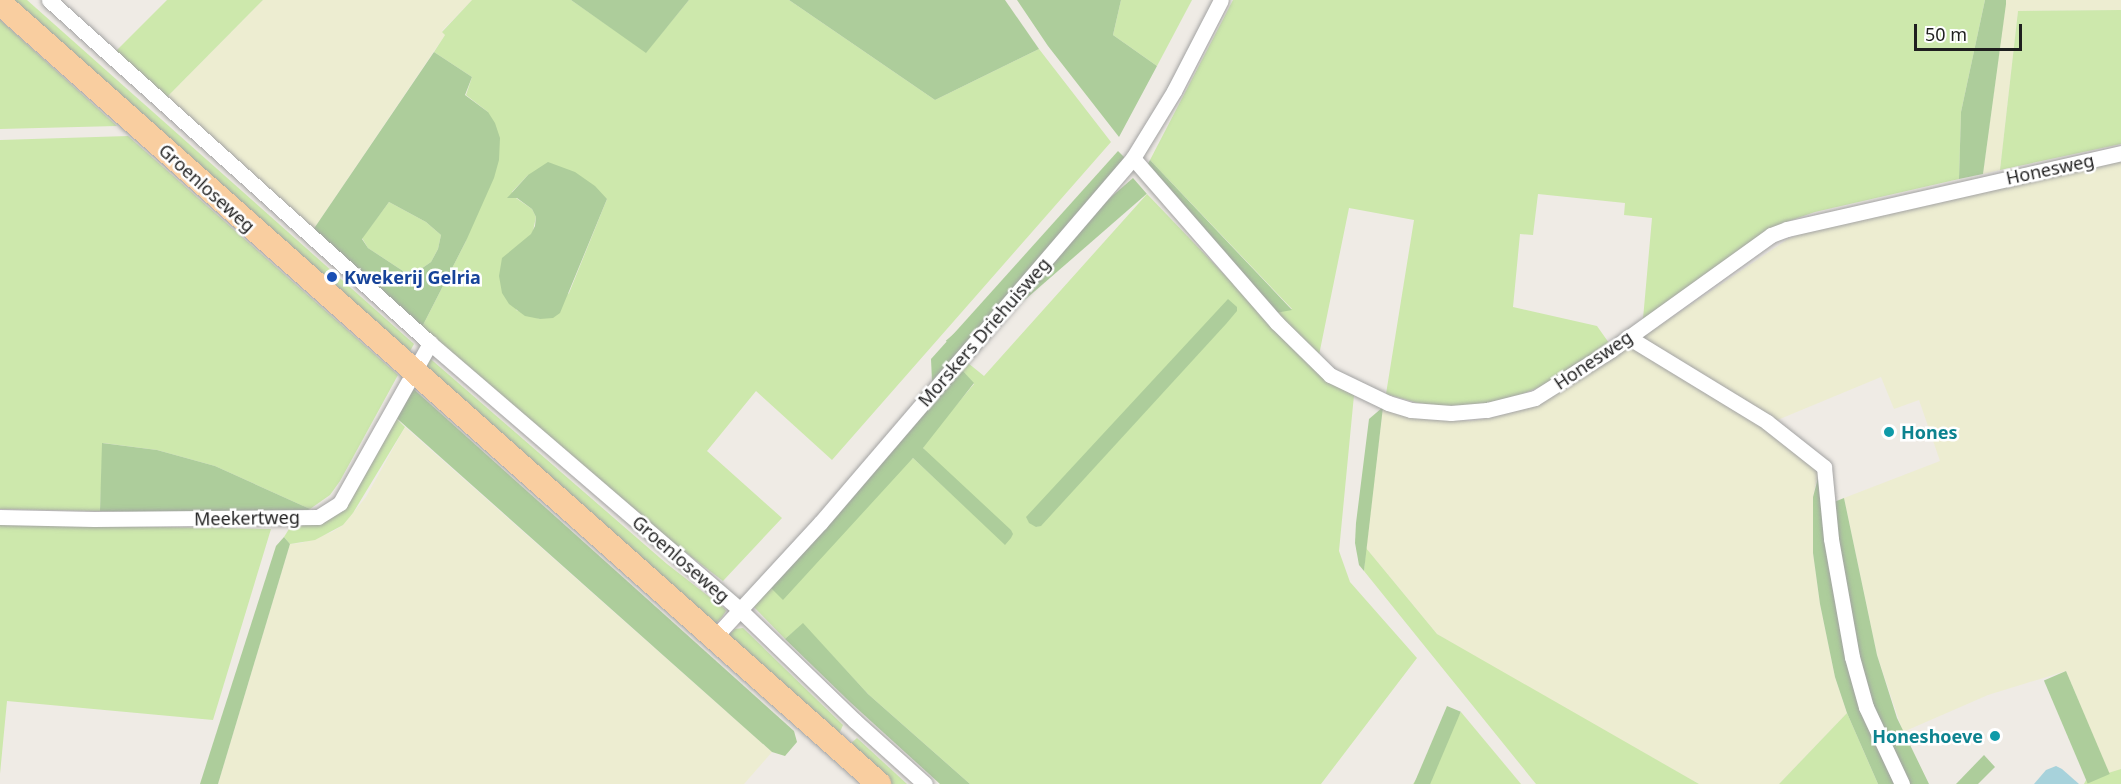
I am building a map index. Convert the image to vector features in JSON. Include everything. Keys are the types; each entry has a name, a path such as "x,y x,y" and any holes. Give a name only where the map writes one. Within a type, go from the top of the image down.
{"main road":[{"name":"Groenloseweg","path":"0,3 713,639 879,784"}],"street":[{"name":"Groenloseweg","path":"49,0 430,343 739,609 855,721 925,784"},
{"name":"Morskers Driehuisweg","path":"713,639 821,522 1133,158 1174,91 1221,0"},
{"name":"Honesweg","path":"1133,158 1302,349 1330,375 1388,403 1411,410 1467,412 1507,406 1535,398 1575,374 1771,235 1786,229 2121,153"},
{"path":"1628,337 1767,422 1824,467 1831,539 1852,657 1866,707 1902,784"},
{"path":"414,372 430,343"},
{"name":"Meekertweg","path":"0,517 94,519 318,517 340,502 414,372"}],"green space":[{"path":"3,0 27,0 414,344 405,360"},
{"path":"167,0 263,0 166,98 115,52"},
{"path":"263,0 472,0 442,31 445,35 313,230 166,98"},
{"path":"472,0 571,0 646,52 689,0 789,0 935,100 1039,49 1111,142 832,460 756,391 707,451 782,518 723,581 667,538 422,327 466,241 488,112 466,95 472,77 434,52 445,35 442,32","holes":["528,175 607,199 569,293 540,319 516,310 536,217 532,209 516,198 512,192"]},
{"path":"571,0 689,0 646,53"},
{"path":"789,0 1005,0 1039,49 935,100"},
{"path":"1017,0 1121,0 1113,35 1157,66 1119,137 1048,46"},
{"path":"1121,0 1192,0 1157,66 1113,35"},
{"path":"1233,0 1985,0 1961,112 1959,179 1815,212 1789,221 1643,319 1652,218 1624,215 1625,203 1538,194 1533,235 1520,234 1513,307 1597,326 1609,343 1542,386 1520,395 1479,405 1443,406 1418,403 1386,394 1414,220 1349,208 1319,355 1276,313 1292,309 1150,160"},
{"path":"1985,0 2006,0 2006,4 1983,174 1959,179 1961,112"},
{"path":"2006,0 2121,0 2121,10 2018,11 2000,170 1983,174"},
{"path":"2121,10 2121,144 2000,170 2018,11"},
{"path":"0,20 117,126 0,129"},
{"path":"434,52 472,77 465,95 488,112 495,123 500,138 499,160 494,178 466,241 422,327 313,230","holes":["389,202 426,222 441,235 438,249 431,262 418,271 403,271 368,248 362,239"]},
{"path":"128,136 398,375 340,481 330,495 310,509 215,466 157,450 103,443 100,511 0,509 0,140"},
{"path":"1118,151 1125,158 1083,211 932,381 931,359"},
{"path":"1150,160 1292,310 1276,313 1144,171"},
{"path":"2121,161 2121,769 2109,774 2066,671 1988,695 1903,732 1877,655 1844,498 1940,461 1919,400 1894,409 1881,377 1775,421 1640,339 1788,239 1808,231"},
{"path":"548,162 575,172 595,186 607,199 560,313 553,318 540,319 525,316 509,304 502,293 499,276 502,258 531,234 536,217 532,209 517,198 507,198 528,175"},
{"path":"1133,178 1147,194 960,357 946,341"},
{"path":"1147,194 1313,367 1354,395 1339,551 1350,582 1417,658 1321,784 970,784 868,694 803,624 785,639 752,605 913,458 1005,544 923,448 925,442 974,384 962,370 968,363 984,376","holes":["1237,311 1041,525 1036,527"]},
{"path":"389,202 426,222 441,235 438,249 431,262 418,271 403,271 368,248 362,238"},
{"path":"1228,299 1237,307 1237,311 1226,324 1041,526 1036,527 1029,523 1026,517"},
{"path":"1630,346 1752,418 1815,466 1818,473 1813,497 1813,553 1820,604 1835,677 1847,713 1779,784 1699,784 1504,674 1437,634 1366,548 1383,407 1422,419 1471,421 1490,418 1525,409 1559,392"},
{"path":"426,355 667,564 725,609 722,617 711,628 416,369"},
{"path":"962,370 974,383 923,448 1011,530 1013,534 1011,538 1005,545 913,458 783,600 769,586"},
{"path":"408,384 794,731 797,742 785,756 772,752 392,414"},
{"path":"1383,407 1364,571 1359,565 1355,543 1356,523 1369,419"},
{"path":"392,414 405,427 353,513 343,525 315,540 290,544 284,537 289,529 321,521"},
{"path":"405,427 772,752 744,784 218,784 290,544 301,543 332,532 343,525 366,497"},
{"path":"102,443 157,450 215,466 310,509 306,511 197,514 100,511"},
{"path":"1818,478 1829,569 1895,784 1878,784 1847,713 1835,677 1820,604 1813,553 1813,497"},
{"path":"1844,498 1877,655 1897,718 1929,784 1909,784 1878,720 1865,682 1840,570 1834,502"},
{"path":"0,524 271,529 213,720 7,701 0,774"},
{"path":"284,537 290,544 218,784 200,784 276,546"},
{"path":"1366,548 1437,634 1699,784 1536,784 1364,571"},
{"path":"803,623 868,694 970,784 940,784 851,703 785,639"},
{"path":"743,628 843,725 839,734 728,636 735,629"},
{"path":"2066,671 2110,774 2088,783 2044,680"},
{"path":"1447,706 1461,712 1430,784 1414,784"},
{"path":"1461,712 1521,784 1413,784"},
{"path":"1847,713 1878,784 1779,784"},
{"path":"857,738 907,784 887,784 850,744"},
{"path":"1984,755 1995,767 1978,784 1956,784"},
{"path":"2121,769 2121,784 2084,784 2086,780"}],"water":[{"path":"2056,766 2079,784 2034,784 2046,770"}],"place":[{"name":"Kwekerij Gelria","path":"332,277"},
{"name":"Hones","path":"1889,432"},
{"name":"Honeshoeve","path":"1995,736"}]}
